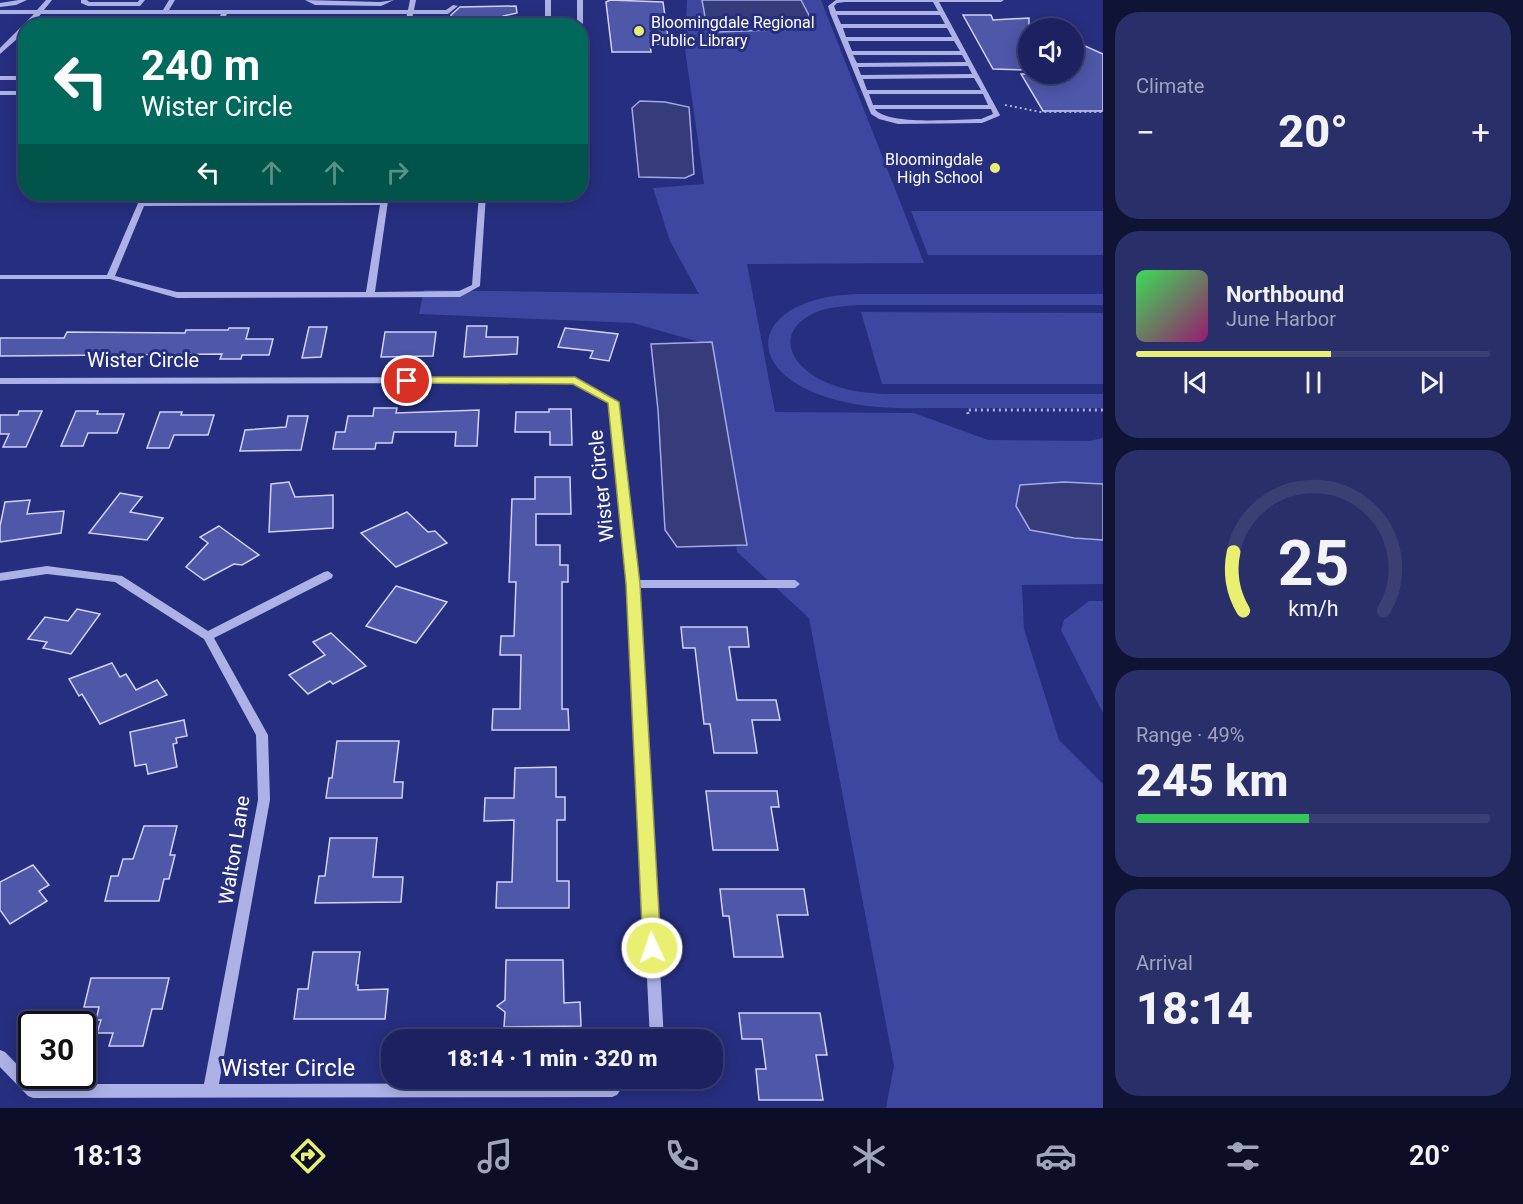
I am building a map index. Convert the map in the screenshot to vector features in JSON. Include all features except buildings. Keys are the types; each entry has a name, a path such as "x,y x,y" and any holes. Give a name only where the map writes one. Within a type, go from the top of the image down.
{"street":[{"path":"0,5 14,4 24,0"},
{"path":"34,18 49,0"},
{"path":"84,0 83,2 88,4 140,4 142,0"},
{"path":"165,12 172,0"},
{"path":"308,0 315,3 381,4 391,0"},
{"path":"410,18 413,0"},
{"path":"548,0 548,18"},
{"path":"579,0 579,18"},
{"path":"935,0 997,115 982,121 904,122 881,118 873,112 833,13 831,6 835,2 845,0 935,0 1001,0"},
{"path":"271,12 274,4"},
{"path":"0,12 448,12 455,6"},
{"path":"222,18 225,12"},
{"path":"286,18 288,12"},
{"path":"833,13 942,13"},
{"path":"839,26 949,26"},
{"path":"0,52 18,34"},
{"path":"844,39 957,39"},
{"path":"849,53 964,53"},
{"path":"854,64 971,64"},
{"path":"859,76 977,76"},
{"path":"0,78 18,78"},
{"path":"865,92 985,92"},
{"path":"0,93 18,93"},
{"path":"872,107 992,105"},
{"path":"110,277 144,201"},
{"path":"0,277 110,277 177,295 460,294 476,286 482,201"},
{"path":"142,204 384,203 370,294"},
{"name":"Wister Circle","path":"0,381 575,380 613,402 633,584 656,1029"},
{"name":"Walton Lane","path":"0,577 47,570 118,579 208,636 262,735 264,800 210,1091"},
{"path":"208,636 328,575"},
{"path":"633,584 795,584"},
{"name":"Wister Circle","path":"0,1057 33,1091 613,1089"}],"path":[{"path":"992,105 1041,112 1103,112"},
{"path":"968,414 967,410 1103,410"}],"shaded area":[{"path":"687,0 821,0 924,263 747,264 775,412 914,413 988,440 1089,441 1103,438 1103,584 1022,585 1024,629 1059,740 1103,784 1103,1108 886,1108 894,1066 809,618 737,552 706,344 633,323 419,314 424,290 699,294 670,241 653,188 704,184 685,49"},
{"path":"911,211 1103,211 1103,255 928,255"},
{"path":"856,294 1103,294 1103,305 859,305 836,307 819,311 804,319 796,326 790,342 796,359 802,367 819,379 847,389 886,394 1103,394 1103,408 867,406 840,401 806,389 783,374 771,357 768,339 776,323 793,309 820,299"},
{"path":"861,312 1103,313 1103,384 882,384"},
{"path":"1089,601 1103,601 1103,713 1061,630 1064,620"}],"water":[{"path":"702,0 801,0 814,25 802,29 717,32 707,28"},
{"path":"640,101 665,102 689,107 694,174 685,178 639,177 632,108"},
{"path":"712,342 747,545 677,547 665,530 658,410 651,344"},
{"path":"1064,482 1103,484 1103,540 1074,538 1030,530 1016,506 1020,485"}],"place":[{"name":"Bloomingdale Regional Public Library","path":"639,31"},
{"name":"Bloomingdale High School","path":"995,168"}],"route":[{"path":"407,381 575,380 613,402 633,584 652,948"}]}
